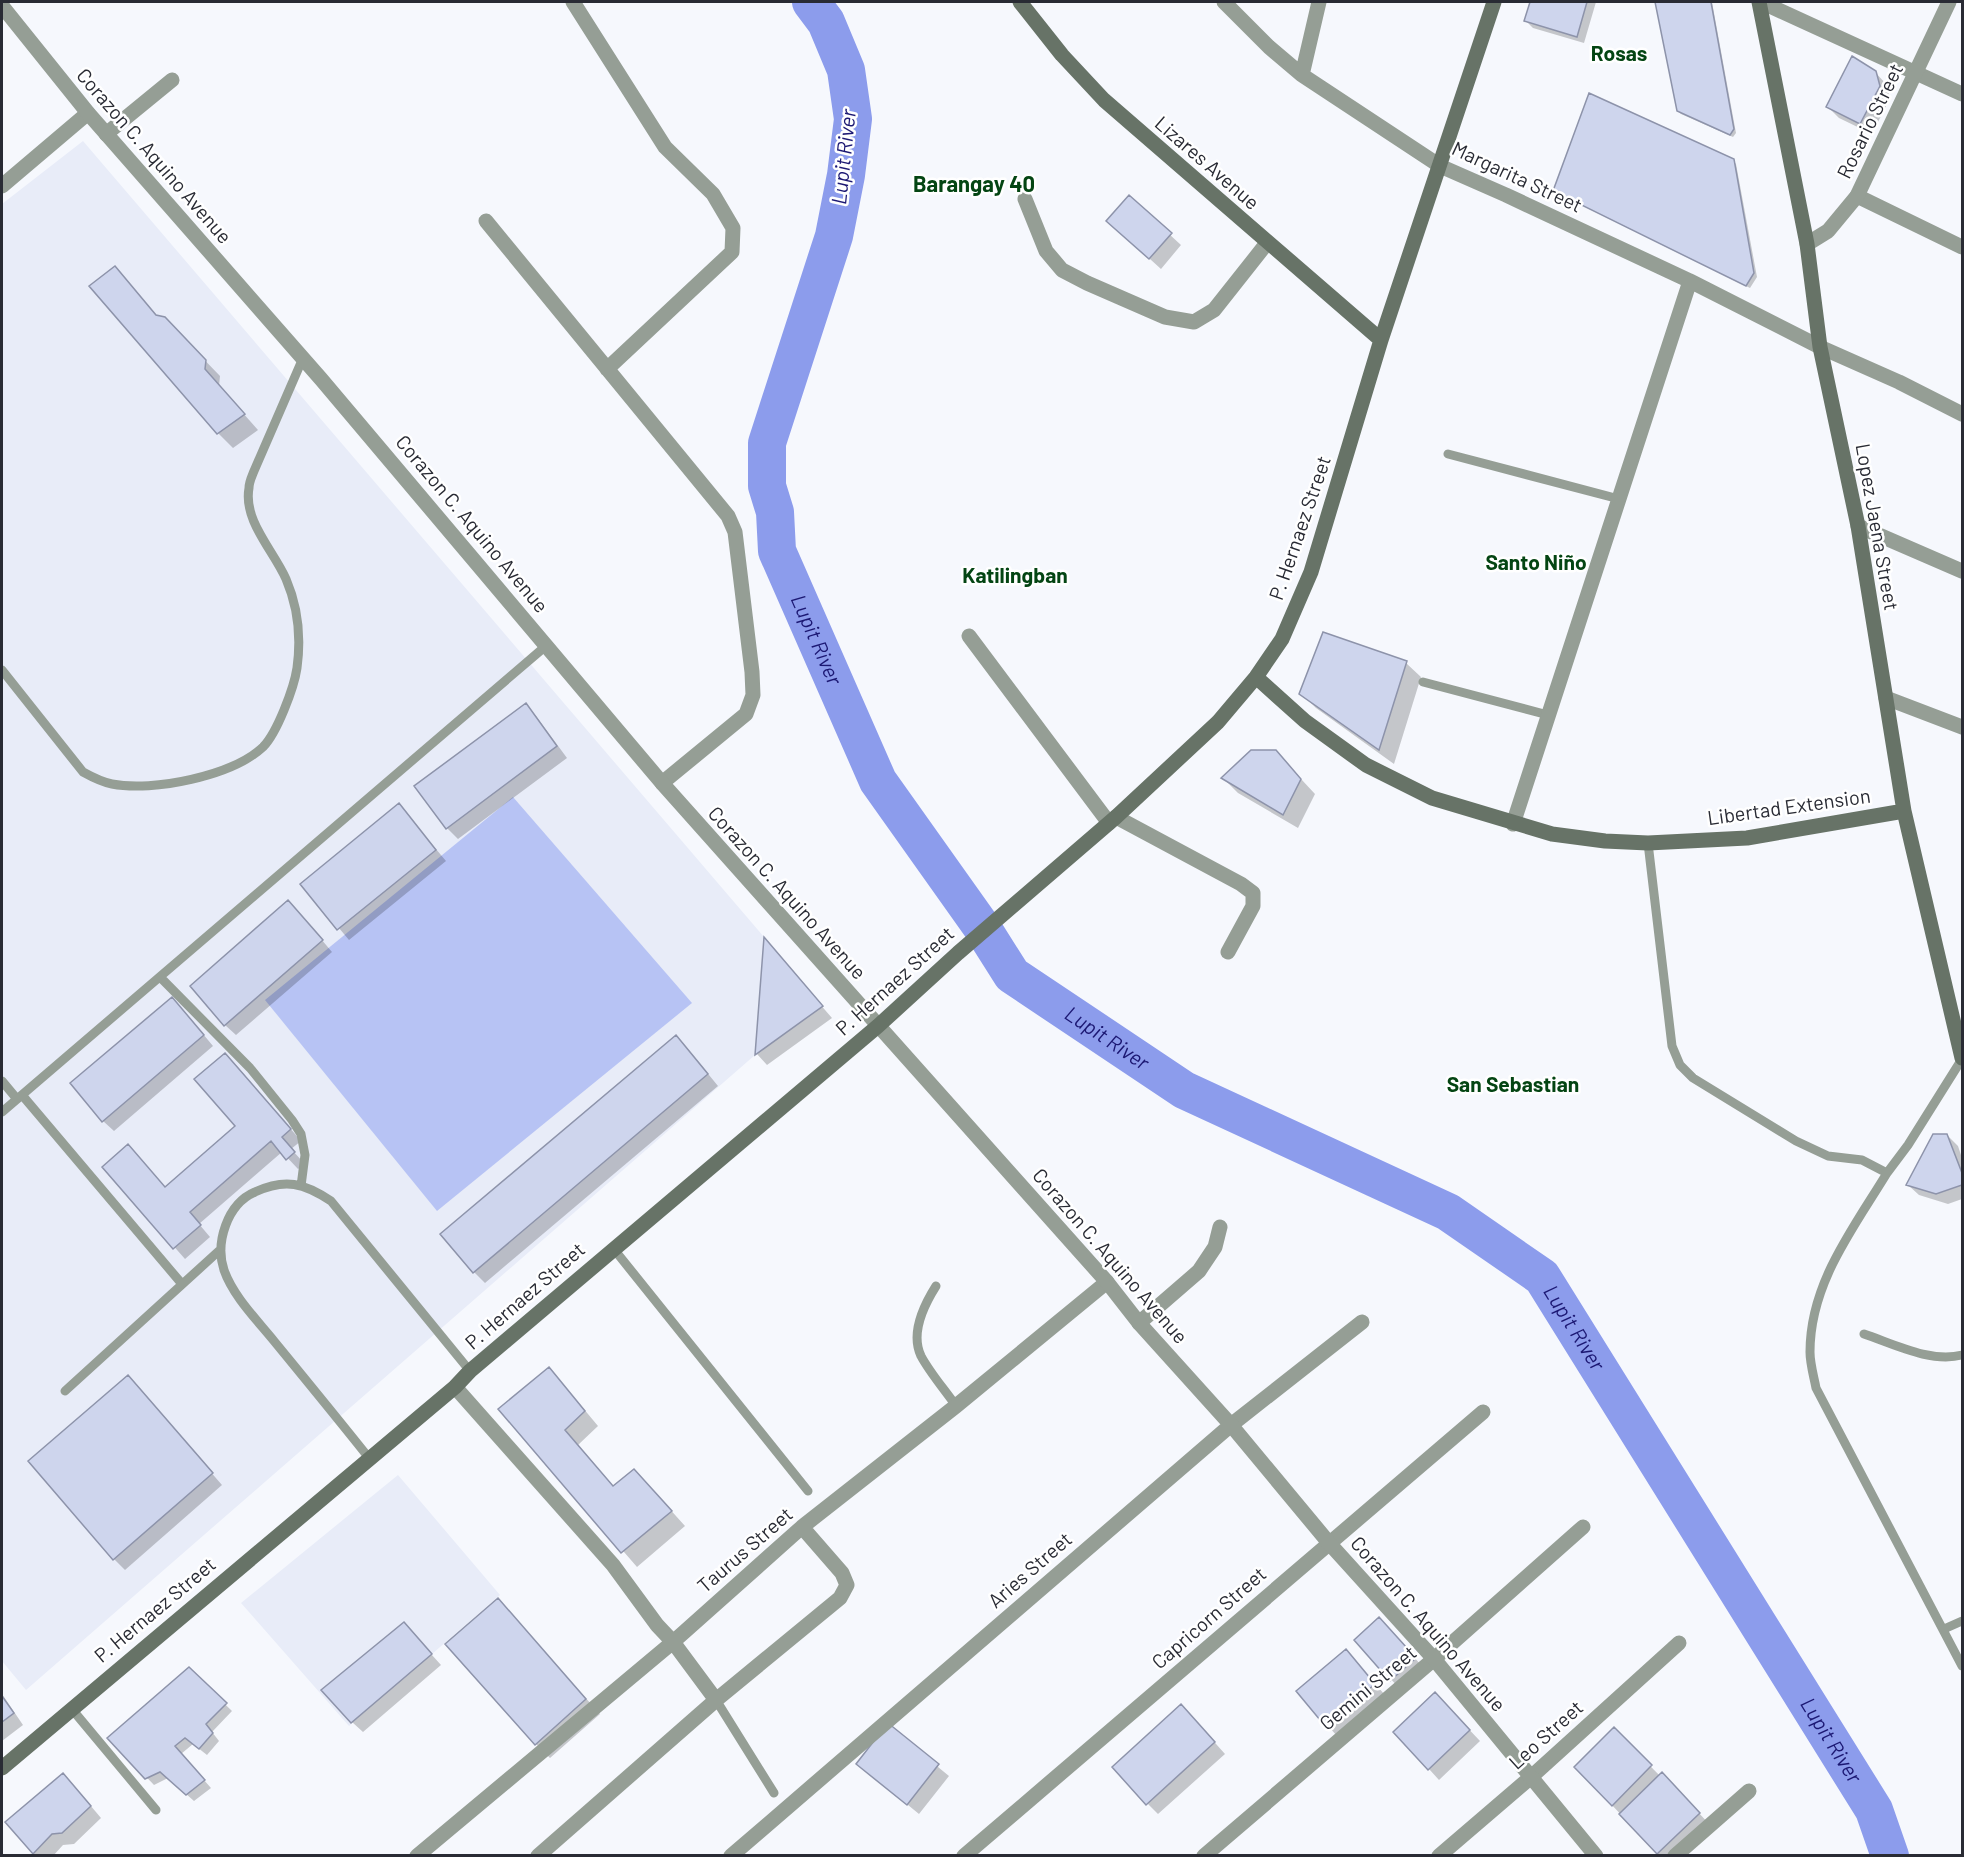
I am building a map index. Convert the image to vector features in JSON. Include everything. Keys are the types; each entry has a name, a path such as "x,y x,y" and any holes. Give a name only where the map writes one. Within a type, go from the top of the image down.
{"main road":[{"name":"Lizares Avenue","path":"1020,2 1062,55 1104,100 1381,340"},
{"name":"P. Hernaez Street","path":"2,1767 455,1387 470,1371 613,1248 878,1026 958,953 1113,820 1218,722 1256,678 1282,639 1311,572 1381,340 1494,2"},
{"name":"Lopez Jaena Street","path":"1760,2 1808,244 1820,347 1858,526 1904,811 1957,1014 1962,1059"},
{"name":"Libertad Extension","path":"1256,678 1305,721 1366,765 1432,798 1513,824 1562,836 1648,843 1748,838 1904,811"}],"street":[{"path":"573,2 665,147 712,194 733,228 732,252 608,369"},
{"name":"Margarita Street","path":"1224,2 1269,47 1302,75 1440,166 1690,281 1820,347 1899,382 1962,414"},
{"path":"1302,75 1320,2"},
{"path":"1760,2 1962,94"},
{"name":"Rosario Street","path":"1808,244 1828,231 1857,196 1949,2"},
{"name":"Corazon C. Aquino Avenue","path":"4,9 88,113 303,358 662,783 1107,1281 1139,1323 1231,1425 1329,1543 1434,1659 1596,1856"},
{"path":"106,134 172,80"},
{"path":"2,186 88,113"},
{"path":"1857,196 1962,247"},
{"path":"1025,199 1046,251 1062,270 1155,312 1194,322 1214,310 1267,243"},
{"path":"486,221 728,516 735,532 753,695 746,714 662,783"},
{"path":"1513,824 1690,281"},
{"path":"1858,526 1962,571"},
{"path":"969,636 1113,820 1241,884 1253,893 1253,906 1228,952"},
{"path":"1886,698 1962,727"},
{"path":"1139,1323 1199,1271 1215,1247 1220,1227"},
{"name":"Taurus Street","path":"417,1856 672,1642 802,1527 956,1406 1107,1281"},
{"name":"Aries Street","path":"731,1856 1231,1425 1362,1322"},
{"path":"455,1387 606,1557 716,1700"},
{"name":"Capricorn Street","path":"964,1856 1483,1412"},
{"path":"538,1856 716,1700 840,1598 847,1585 842,1573 802,1527"},
{"name":"Gemini Street","path":"1204,1856 1434,1659 1583,1527"},
{"name":"Leo Street","path":"1439,1856 1531,1777 1679,1643"},
{"path":"1675,1856 1749,1791"}],"lane":[{"path":"2,670 83,772 113,784 154,784 192,779 249,759 265,745 293,688 297,668 297,617 285,578 256,525 250,508 248,489 303,358"},
{"path":"1448,454 1619,499"},
{"path":"2,1112 547,645"},
{"path":"1423,682 1548,715"},
{"path":"1648,843 1672,1046 1680,1065 1692,1078 1796,1141 1828,1156 1862,1160 1887,1173"},
{"path":"160,977 250,1068 292,1120 301,1134 305,1155 301,1186"},
{"path":"1962,1059 1908,1145 1887,1173 1828,1270 1815,1306 1809,1353 1816,1388 1962,1666"},
{"path":"2,1081 19,1097 182,1284"},
{"path":"369,1458 241,1301 224,1270 221,1249 224,1227 235,1208 251,1194 271,1185 292,1184 313,1189 331,1201 470,1371"},
{"path":"613,1248 808,1491"},
{"path":"65,1391 221,1249"},
{"path":"936,1286 925,1304 918,1325 920,1354 956,1406"},
{"path":"1864,1334 1915,1352 1936,1356 1962,1355"},
{"path":"1944,1629 1962,1621"},
{"path":"716,1700 774,1793"},
{"path":"71,1708 156,1810"}],"shaded area":[{"path":"83,141 764,937 755,1055 26,1690 2,1661 2,204"},
{"path":"513,797 692,1003 437,1211 265,1000"},
{"path":"398,1475 500,1595 349,1726 241,1603"}],"building":[{"path":"1530,2 1587,2 1577,37 1524,21"},
{"path":"1655,2 1711,2 1734,129 1730,135 1677,111"},
{"path":"1852,56 1876,71 1880,86 1860,124 1826,107"},
{"path":"1589,93 1734,159 1754,273 1746,286 1553,191"},
{"path":"1129,195 1172,233 1149,259 1106,221"},
{"path":"115,266 156,315 165,317 206,360 205,369 245,414 217,434 89,286"},
{"path":"1323,632 1407,661 1379,750 1299,694"},
{"path":"526,703 557,746 446,829 414,786"},
{"path":"1251,750 1276,750 1301,779 1283,815 1221,778"},
{"path":"399,803 436,850 337,930 300,884"},
{"path":"288,900 323,940 224,1026 190,986"},
{"path":"764,937 823,1006 755,1055"},
{"path":"172,997 204,1035 102,1122 70,1083"},
{"path":"676,1035 708,1074 473,1273 440,1234"},
{"path":"225,1053 291,1129 282,1137 295,1152 286,1160 271,1141 190,1212 201,1225 173,1249 102,1167 128,1144 165,1187 235,1126 194,1079"},
{"path":"1933,1134 1947,1134 1962,1173 1962,1185 1936,1194 1906,1185"},
{"path":"549,1367 585,1411 565,1430 613,1486 634,1469 672,1511 621,1553 498,1409"},
{"path":"128,1375 213,1473 113,1560 28,1461"},
{"path":"498,1598 586,1699 535,1745 445,1644"},
{"path":"1379,1617 1416,1658 1390,1681 1354,1640"},
{"path":"404,1622 432,1654 351,1723 321,1690"},
{"path":"1346,1649 1375,1684 1325,1726 1296,1691"},
{"path":"189,1667 227,1703 206,1724 213,1733 199,1749 185,1738 175,1746 205,1780 186,1795 160,1772 145,1779 107,1738"},
{"path":"1435,1692 1470,1730 1428,1770 1393,1732"},
{"path":"2,1696 14,1713 2,1722"},
{"path":"1181,1704 1215,1742 1146,1805 1112,1767"},
{"path":"888,1723 939,1764 907,1805 856,1764"},
{"path":"1614,1727 1652,1765 1612,1806 1574,1767"},
{"path":"1662,1772 1700,1813 1657,1854 1619,1814"},
{"path":"63,1773 91,1806 62,1833 52,1834 33,1854 5,1822"}],"waterway":[{"name":"Lupit River","path":"811,2 826,22 846,70 853,119 846,175 834,236 767,443 767,486 775,512 777,551 878,781 981,926 1012,975 1184,1090 1448,1212 1542,1277 1874,1810 1890,1856"}],"district":[{"name":"Rosas","path":"1619,54"},
{"name":"Barangay 40","path":"974,184"},
{"name":"Santo Niño","path":"1536,563"},
{"name":"Katilingban","path":"1015,576"},
{"name":"San Sebastian","path":"1513,1085"}]}
